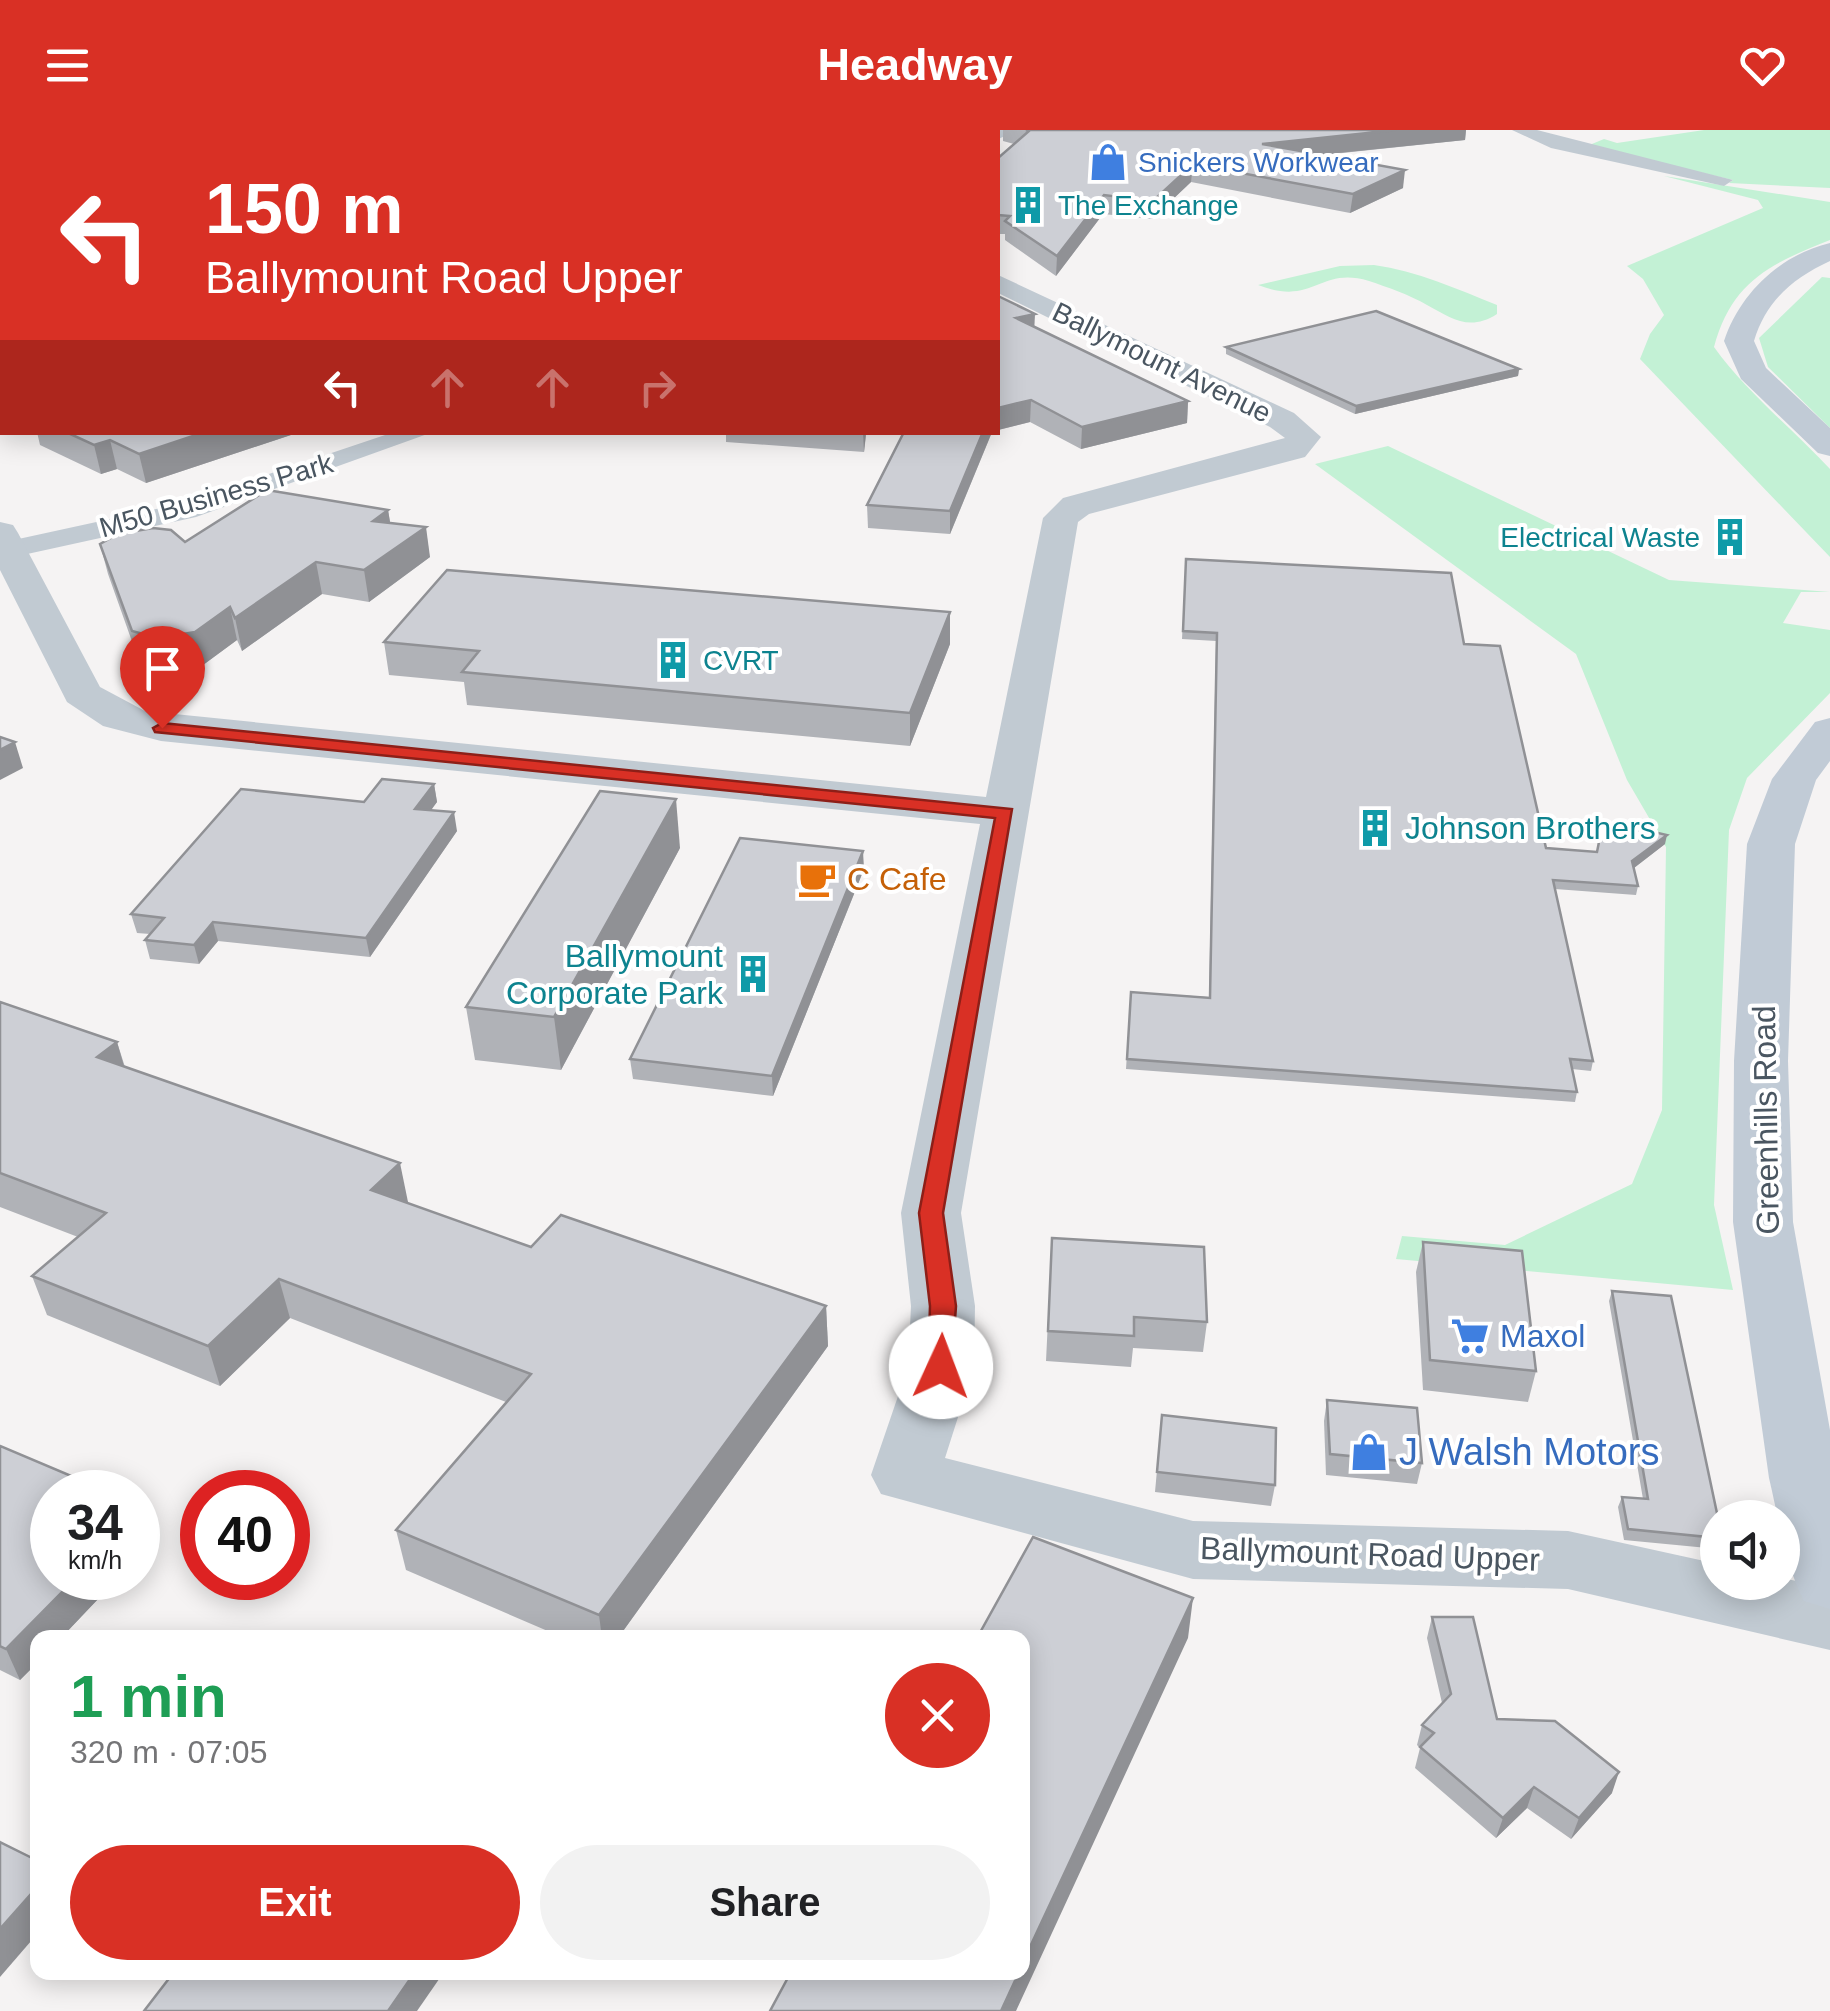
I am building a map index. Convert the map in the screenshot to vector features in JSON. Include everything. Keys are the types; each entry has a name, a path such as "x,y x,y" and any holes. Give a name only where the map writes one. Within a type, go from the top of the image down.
{"main road":[{"path":"1830,251 1790,270 1773,284 1754,307 1739,341 1752,372 1830,446"},
{"name":"Greenhills Road","path":"1830,730 1794,779 1771,844 1760,1095 1763,1222 1804,1478 1830,1580"}],"street":[{"path":"1521,130 1574,148 1724,180"},
{"name":"Ballymount Avenue","path":"1000,285 1282,420 1304,437 1293,450 1076,506 1062,518 1006,813"},
{"name":"M50 Business Park","path":"4,541 186,511 412,435"},
{"path":"4,541 82,693 98,710 124,720 162,728 1006,813"},
{"name":"Ballymount Road Upper","path":"1006,813 931,1213 943,1306 941,1367 905,1475 1193,1550 1568,1560 1830,1619"}],"green space":[{"path":"1704,130 1830,130 1830,188 1729,183 1733,180 1587,146 1604,139 1617,143"},
{"path":"1664,176 1830,202 1830,240 1756,278 1731,306 1714,347 1755,395 1830,469 1830,557 1640,359 1650,334 1664,315 1643,279 1627,266 1763,208 1758,200"},
{"path":"1374,265 1421,276 1467,293 1497,305 1497,314 1478,322 1460,321 1398,292 1352,278 1338,278 1292,292 1258,285 1340,266"},
{"path":"1822,277 1830,278 1830,428 1768,367 1759,338"},
{"path":"1388,446 1669,580 1830,592 1801,592 1783,623 1830,630 1830,693 1747,778 1729,830 1714,1205 1733,1290 1396,1259 1402,1236 1505,1245 1632,1184 1662,1110 1666,847 1627,780 1576,654 1315,464"}],"building":[{"path":"1026,130 1396,130 1262,144 1405,170 1353,194 1193,164 1153,201 1104,195 1057,256 1005,221 1010,216 1000,215 1000,156 1029,131"},
{"path":"1000,297 1035,314 1016,318 1188,401 1082,427 1031,400 1000,408"},
{"path":"1376,311 1519,369 1356,406 1226,347"},
{"path":"72,435 196,435 139,454 110,440 94,445"},
{"path":"902,435 982,435 950,511 867,505"},
{"path":"267,490 388,510 373,521 426,527 364,570 316,562 235,618 230,607 195,632 158,638 132,631 100,544 118,534 153,528 171,530 185,542"},
{"name":"Johnson Brothers","path":"1186,559 1451,573 1464,644 1500,646 1546,848 1597,852 1602,827 1628,826 1667,835 1632,861 1638,886 1553,880 1593,1061 1570,1059 1577,1092 1127,1059 1131,992 1210,998 1217,633 1183,631"},
{"name":"CVRT","path":"447,570 950,612 910,713 462,672 479,651 384,642"},
{"path":"0,737 15,742 0,750"},
{"path":"382,779 434,784 415,809 454,812 366,938 213,922 194,945 145,940 164,918 131,914 241,789 364,802"},
{"path":"600,791 676,799 554,1017 466,1007"},
{"name":"Ballymount Corporate Park","path":"740,838 863,851 772,1076 630,1059"},
{"path":"0,1002 117,1042 97,1057 400,1163 371,1190 531,1247 561,1215 826,1306 599,1615 396,1530 531,1374 279,1279 208,1346 32,1276 106,1213 0,1173"},
{"path":"1052,1238 1204,1247 1207,1322 1134,1317 1134,1336 1048,1331"},
{"name":"Maxol","path":"1423,1242 1522,1251 1536,1371 1430,1360"},
{"path":"1612,1291 1671,1296 1714,1500 1700,1500 1700,1536 1628,1529 1622,1497 1648,1499"},
{"path":"1327,1400 1417,1408 1422,1463 1330,1454"},
{"path":"1162,1415 1276,1428 1275,1485 1157,1472"},
{"path":"0,1446 57,1470 30,1470 30,1600 54,1600 6,1649 0,1646"},
{"path":"1033,1537 1193,1598 1030,1947 1030,1630 981,1630"},
{"path":"1432,1617 1473,1617 1497,1719 1555,1721 1619,1772 1579,1818 1534,1787 1503,1818 1420,1747 1434,1733 1422,1725 1451,1694"},
{"path":"0,1842 30,1857 30,1895 0,1929"},
{"path":"168,1980 409,1980 388,2011 144,2011"},
{"path":"787,1980 1015,1980 1001,2011 770,2011"}],"place":[{"name":"Snickers Workwear","path":"1108,162"},
{"name":"The Exchange","path":"1028,205"},
{"name":"Electrical Waste","path":"1730,537"},
{"name":"CVRT","path":"673,660"},
{"name":"Johnson Brothers","path":"1375,828"},
{"name":"C Cafe","path":"817,879"},
{"name":"Ballymount Corporate Park","path":"753,974"},
{"name":"Maxol","path":"1470,1336"},
{"name":"J Walsh Motors","path":"1369,1452"}],"route":[{"path":"162,728 1006,813 931,1213 943,1306 941,1367"}]}
